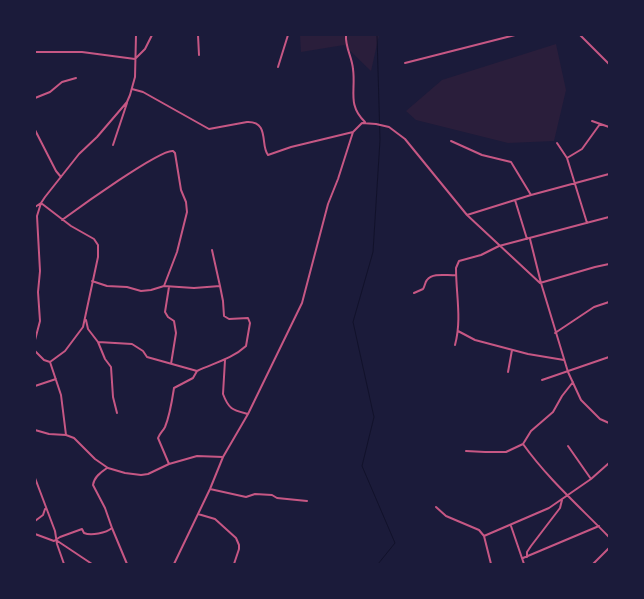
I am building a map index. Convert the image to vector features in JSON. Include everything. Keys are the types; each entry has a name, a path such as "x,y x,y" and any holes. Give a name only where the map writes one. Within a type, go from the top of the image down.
{"street":[{"path":"113,145 135,77 136,35"},
{"path":"135,59 145,48 152,35"},
{"path":"198,35 199,55"},
{"path":"278,67 288,35"},
{"path":"346,35 345,42 353,69 353,99 359,117 365,122 389,127 405,139 467,215 541,283"},
{"path":"405,63 515,35"},
{"path":"580,35 609,64"},
{"path":"35,52 82,52 135,59"},
{"path":"35,98 50,92 62,82 76,78"},
{"path":"132,88 209,129 247,122 257,124 264,136 266,152 270,156 291,147 353,132"},
{"path":"35,340 38,332 40,317 38,292 40,271 36,215 41,203 78,154 97,137 127,102 130,95"},
{"path":"592,121 609,127"},
{"path":"174,564 210,489 223,457 248,414 302,303 328,204 338,179 353,132 365,122"},
{"path":"567,158 579,152 600,124"},
{"path":"35,130 56,171 61,177"},
{"path":"451,141 482,156 511,162 531,195"},
{"path":"558,143 567,158 587,223"},
{"path":"62,220 150,160 166,152 173,151 175,153 181,190 186,202 187,212 177,252 164,286"},
{"path":"467,215 531,195 609,174"},
{"path":"516,200 568,372 581,400 600,419 609,423"},
{"path":"35,207 41,203"},
{"path":"41,203 81,233 94,239 98,245 97,264 92,282 86,317 81,331 69,347 50,362"},
{"path":"455,345 459,321 456,275 457,264 461,260 481,255 499,246 609,217"},
{"path":"98,342 132,344 143,350 148,357 196,371 225,360 246,346 250,323 248,318 229,319 224,316 217,267 212,250"},
{"path":"541,283 609,264"},
{"path":"414,293 423,289 427,280 430,278 439,275 456,275"},
{"path":"92,282 107,286 127,287 141,291 164,286 194,288 220,286"},
{"path":"169,287 165,312 174,322 176,333 171,364"},
{"path":"555,333 594,307 609,302"},
{"path":"86,317 88,329 98,342 105,359 112,370 112,397 117,413"},
{"path":"458,331 475,340 547,358 564,360"},
{"path":"508,372 512,350"},
{"path":"35,351 44,360 50,362"},
{"path":"542,380 609,357"},
{"path":"225,360 223,394 225,399 229,407 232,409 248,414"},
{"path":"50,362 61,395 66,435"},
{"path":"169,464 158,438 165,426 171,406 174,388 193,378 196,371"},
{"path":"35,386 56,379"},
{"path":"466,451 506,452 522,444 531,431 553,412 573,382"},
{"path":"35,430 49,434 66,435 74,438 95,460 108,468 125,473 141,475 148,474 169,464 197,456 223,457"},
{"path":"522,444 537,464 609,537"},
{"path":"568,446 591,479"},
{"path":"484,536 549,508 591,479 609,463"},
{"path":"108,468 97,476 93,481 93,485 105,508 127,564"},
{"path":"35,478 64,564"},
{"path":"210,489 246,497 255,494 272,495 277,498 306,501"},
{"path":"527,557 527,552 560,508 562,500"},
{"path":"35,521 43,515 46,507"},
{"path":"436,507 451,518 476,528 484,536 491,564"},
{"path":"198,514 215,519 236,538 239,549 234,564"},
{"path":"511,525 524,564"},
{"path":"523,558 599,526"},
{"path":"35,534 51,540 56,540 82,529 88,534 108,531 112,528"},
{"path":"56,540 92,564"},
{"path":"593,564 609,548"}],"shaded area":[{"path":"300,35 379,35 371,71 344,45 301,52"},
{"path":"556,44 566,90 554,141 508,143 416,120 406,111 442,80"}],"waterway":[{"path":"377,35 380,140 373,252 353,322 374,417 362,466 395,543 378,564"}]}
